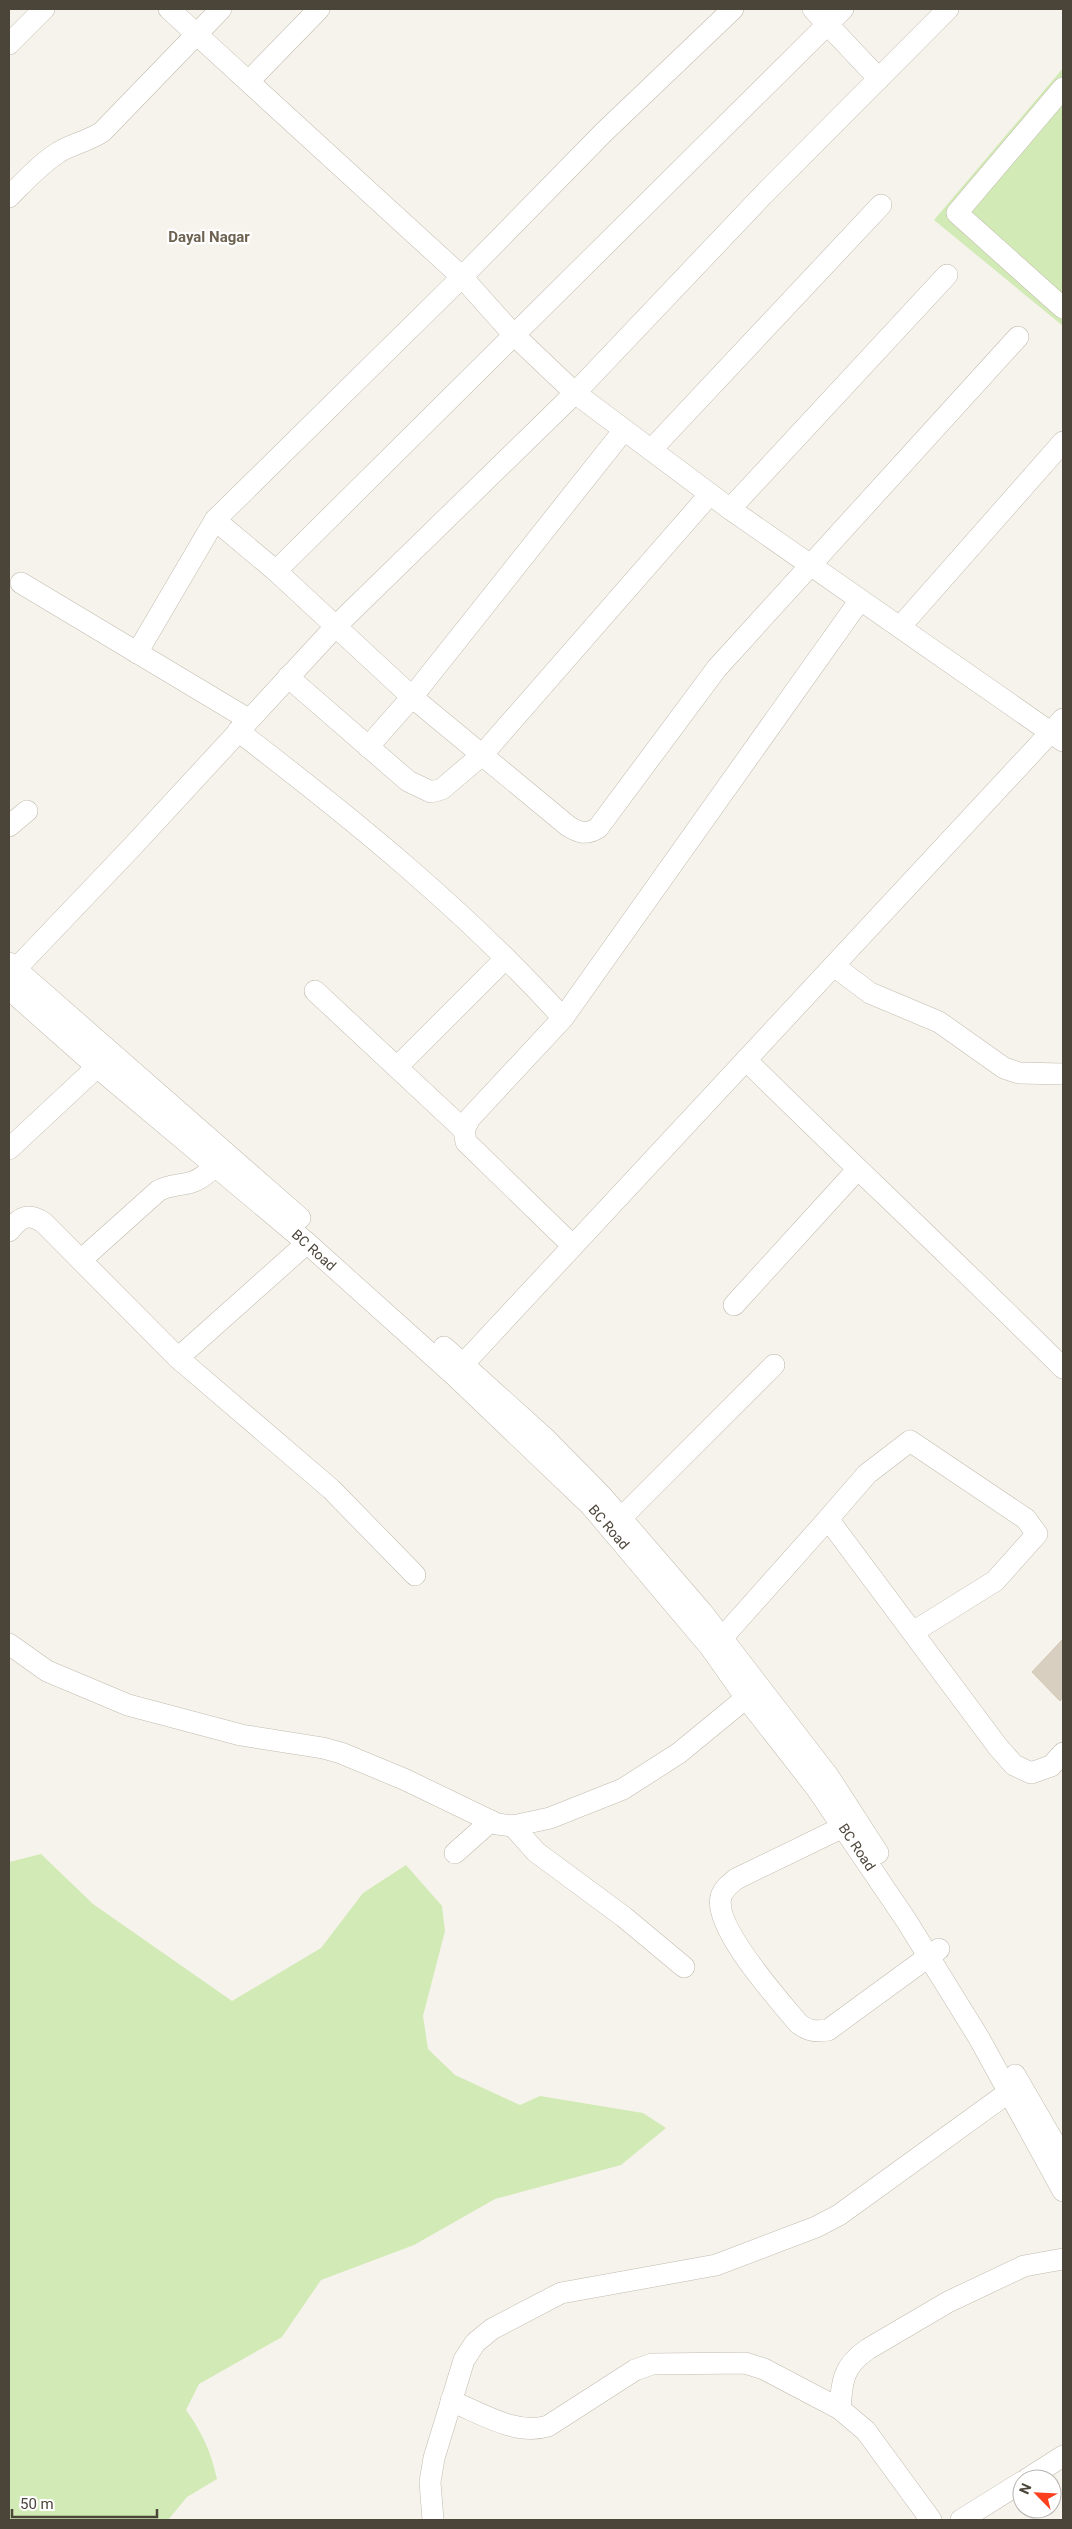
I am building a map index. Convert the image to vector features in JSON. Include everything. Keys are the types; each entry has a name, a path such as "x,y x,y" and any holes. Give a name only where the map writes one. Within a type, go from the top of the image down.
{"street":[{"path":"9,44 44,9"},
{"path":"169,9 462,277 513,334 575,393 710,494 860,600 1059,731 834,966 459,1369"},
{"path":"9,196 61,151 88,141 102,132 221,9"},
{"path":"249,82 319,9"},
{"path":"137,653 215,520 462,277 604,132 733,9"},
{"path":"276,571 513,334 820,16 843,9"},
{"path":"10,974 132,847 335,627 575,393 722,238 948,9"},
{"path":"820,16 879,79"},
{"path":"1063,88 958,213 1063,308"},
{"path":"651,450 881,205"},
{"path":"730,508 947,275"},
{"path":"215,520 276,571 412,697 568,826 579,833 590,833 598,828 717,668 812,566 1018,337"},
{"path":"368,747 412,697 624,430"},
{"path":"900,627 1063,442"},
{"path":"288,677 408,781 431,792 442,790 483,754 710,494"},
{"path":"21,583 137,653 243,725 438,892 506,958 563,1018"},
{"path":"573,1246 466,1142 464,1130 470,1118 563,1018 860,600"},
{"path":"9,826 27,811"},
{"path":"397,1068 506,958"},
{"path":"834,966 870,993 938,1022 1004,1068 1019,1073 1063,1074"},
{"name":"BC Road","path":"10,974 97,1067 459,1369 546,1438 621,1518 702,1612 746,1698 817,1789 934,1953 992,2030 1014,2087 1063,2191"},
{"name":"BC Road","path":"10,974 459,1369 592,1506 716,1642 829,1777 934,1953"},
{"path":"315,991 464,1130"},
{"path":"746,1060 857,1170 948,1254 1063,1368"},
{"path":"9,1149 97,1067"},
{"path":"81,1260 158,1191 168,1185 192,1182 216,1166"},
{"path":"734,1305 857,1170"},
{"path":"9,1231 17,1221 25,1216 35,1217 44,1223 178,1358 331,1489 415,1575"},
{"path":"178,1358 307,1243"},
{"path":"621,1518 774,1365"},
{"path":"716,1642 867,1474 910,1441 1026,1520 1037,1534 995,1581 913,1632"},
{"path":"828,1519 998,1747 1014,1765 1031,1773 1051,1766 1063,1753"},
{"path":"9,1644 47,1671 128,1705 241,1735 323,1748 341,1753 406,1780 491,1821 513,1826 550,1818 623,1789 679,1753 746,1698"},
{"path":"455,1853 491,1821"},
{"path":"513,1826 536,1852 624,1917 684,1967"},
{"path":"843,1827 736,1880 727,1887 721,1896 720,1909 743,1956 798,2023 806,2029 817,2032 828,2030 934,1953"},
{"path":"432,2520 430,2482 434,2458 451,2401 464,2360 475,2343 492,2329 561,2293 716,2265 816,2227 839,2215 1014,2087"},
{"name":"BC Road","path":"1014,2087 1063,2158"},
{"path":"840,2409 842,2384 847,2368 868,2349 948,2302 1024,2266 1063,2259"},
{"path":"451,2401 517,2428 534,2430 548,2426 635,2370 652,2364 745,2363 764,2369 840,2409 866,2431 931,2520"},
{"path":"1043,2469 1063,2456"},
{"path":"961,2520 1012,2488"}],"green space":[{"path":"1063,68 1063,326 934,220"},
{"path":"41,1854 93,1904 232,2001 321,1948 363,1893 406,1865 442,1906 445,1931 423,2016 428,2049 455,2075 520,2105 540,2096 643,2113 666,2128 621,2165 495,2199 414,2245 321,2280 282,2337 199,2384 186,2410 197,2426 205,2443 217,2479 187,2497 168,2520 9,2520 9,1862"}],"building":[{"path":"1063,1639 1063,1697 1060,1701 1032,1672"}],"district":[{"name":"Dayal Nagar","path":"209,237"}]}
